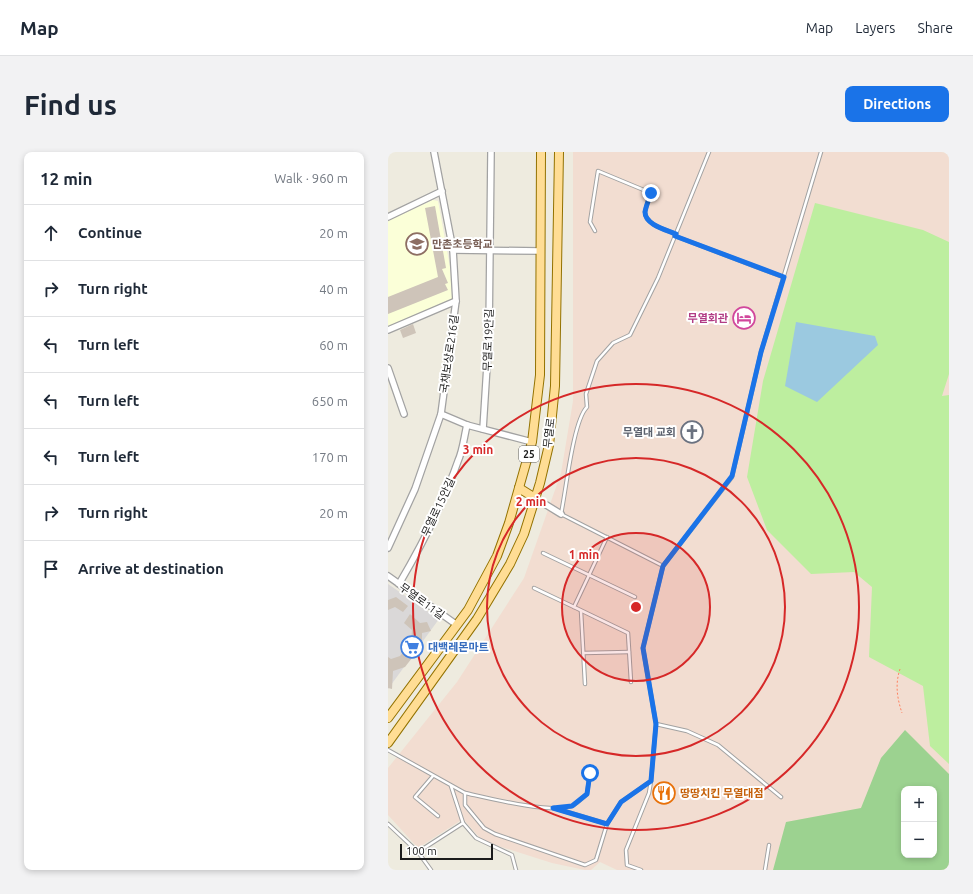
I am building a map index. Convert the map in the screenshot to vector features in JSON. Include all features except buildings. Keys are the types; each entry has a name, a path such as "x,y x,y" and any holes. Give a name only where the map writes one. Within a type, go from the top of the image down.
{"main road":[{"name":"무열로","path":"388,718 411,689 468,610 497,556 509,523 532,442 540,375 541,152"},
{"name":"무열로","path":"388,743 477,619 510,564 524,534 535,498 549,445 555,386 559,152"},
{"path":"519,488 535,498"},
{"path":"411,689 418,684 421,685 421,690 411,711"}],"street":[{"name":"국채보상로216길","path":"388,548 416,489 441,414 456,301 453,250 434,152"},
{"name":"무열로19안길","path":"483,429 489,334 491,152"},
{"path":"388,217 442,191"},
{"path":"453,250 541,251"},
{"path":"388,330 456,301"},
{"path":"388,368 404,414"},
{"path":"441,414 467,425 532,442"},
{"name":"무열로15안길","path":"399,584 417,553 445,494 459,460 467,425"},
{"path":"535,498 561,514"},
{"name":"무열로11길","path":"388,576 457,625"}],"lane":[{"path":"663,566 561,514 577,428 582,412 587,407 586,394 597,361 613,343 630,335 658,278 709,152"},
{"path":"641,870 627,865 626,850 649,794 651,781 656,724 643,648 663,566 732,476 761,352 821,152"},
{"path":"595,231 590,222 598,171 651,193 645,213 647,218 656,226 784,277"},
{"path":"574,607 607,537"},
{"path":"543,553 635,597"},
{"path":"534,588 628,632 631,682"},
{"path":"581,610 585,684"},
{"path":"584,653 629,652"},
{"path":"656,724 687,732 718,745 781,797"},
{"path":"388,750 464,793 502,801 553,808 607,824"},
{"path":"553,808 572,806 587,794 590,773"},
{"path":"433,776 415,797 438,816"},
{"path":"464,793 465,805 484,828 506,839 585,865 596,860 607,824 621,802 651,781"},
{"path":"451,786 463,823 476,838 512,856 516,870"},
{"path":"418,852 463,823"},
{"path":"388,824 418,852 431,870"},
{"path":"765,870 769,845"}],"path":[{"path":"900,669 897,680 897,692 902,713"}],"shaded area":[{"path":"573,152 949,152 949,870 617,870 600,862 591,870 585,870 552,863 486,842 480,838 463,819 418,848 388,815 388,768 457,682 524,578 561,473 573,401"},
{"name":"만촌초등학교","path":"433,200 438,201 450,267 452,299 388,326 388,221"},
{"path":"388,584 439,619 388,689"}],"green space":[{"path":"815,203 923,230 949,242 949,374 942,396 949,395 949,764 930,746 923,686 869,657 872,587 854,572 811,574 767,530 747,477 763,381"},
{"path":"905,730 949,774 949,870 773,870 786,822 861,808 881,758"}],"water":[{"path":"796,322 875,336 878,345 817,402 785,386"}],"place":[{"name":"만촌초등학교","path":"417,244"},
{"name":"무열회관","path":"744,318"},
{"name":"무열대 교회","path":"692,432"},
{"name":"대백레몬마트","path":"412,647"},
{"name":"땅땅치킨 무열대점","path":"664,793"}],"route":[{"path":"590,773 587,794 572,806 553,808 607,824 621,802 651,781 656,724 643,648 663,566 732,476 761,352 784,277 675,236 676,234 656,226 647,218 645,213 651,193"}]}
